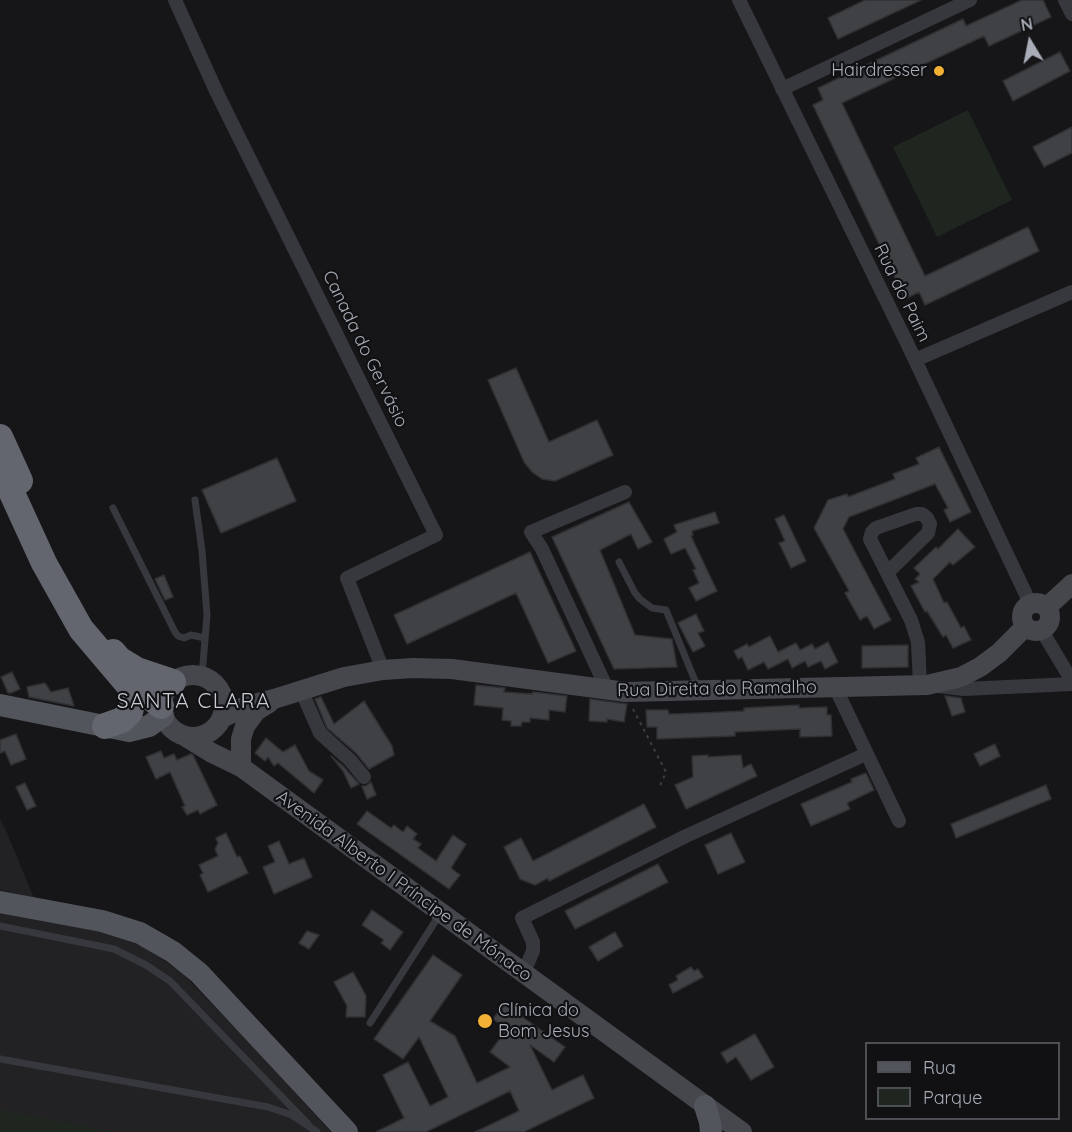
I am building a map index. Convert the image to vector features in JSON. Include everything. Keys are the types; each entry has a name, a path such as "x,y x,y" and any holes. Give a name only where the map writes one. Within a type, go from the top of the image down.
{"highway":[{"path":"0,437 59,565 90,625 119,659 137,670 173,682"},
{"path":"0,467 63,599 81,629 131,688 133,704 130,711 122,720 105,726"},
{"path":"114,667 162,711"}],"main road":[{"path":"1034,629 1022,621 1025,608 1039,605 1072,584"},
{"path":"924,685 961,677 980,667 1034,629 1048,627 1051,613 1039,605"},
{"name":"Rua Direita do Ramalho","path":"219,723 246,706 344,677 383,670 413,668 452,669 617,692 924,685"},
{"path":"202,676 212,681 220,689 225,703 219,723 207,734 197,738 186,737 176,733 168,726 162,711 163,697 173,682 182,677 202,676"},
{"path":"220,689 266,701"},
{"path":"241,767 241,739 245,726 266,701"},
{"path":"0,705 129,731 149,726 162,711"},
{"name":"Avenida Alberto I Príncipe de Mónaco","path":"219,723 241,767"},
{"name":"Avenida Alberto I Príncipe de Mónaco","path":"186,737 241,767 742,1132"},
{"path":"0,902 102,921 140,933 172,952 199,973 347,1132"},
{"path":"705,1106 711,1132"}],"street":[{"name":"Canada do Gervásio","path":"175,0 217,93 436,535 347,578 383,670"},
{"name":"Rua do Paim","path":"739,0 915,360 1039,605"},
{"path":"782,89 950,4 970,0"},
{"path":"1065,0 1072,14"},
{"path":"915,360 1072,292"},
{"path":"617,692 531,532 625,492"},
{"path":"888,573 928,533 930,524 921,514 876,528 870,539 911,620 918,642 924,685"},
{"path":"1034,629 1072,683"},
{"name":"Rua Direita do Ramalho","path":"924,685 964,689 1072,683"},
{"path":"835,687 899,821"},
{"path":"301,690 320,733 350,760 364,777"},
{"path":"524,974 533,951 533,942 522,918 686,836 866,754"}],"lane":[{"path":"195,500 206,604 202,676"},
{"path":"113,508 175,632 184,638 191,635 205,638"},
{"path":"619,562 640,599 652,608 666,610 699,690"},
{"path":"370,1023 441,913"},
{"path":"0,926 114,949 147,965 170,981 317,1132"},
{"path":"0,1059 268,1107 292,1115 308,1124"}],"path":[{"path":"617,692 638,721 666,772 659,788"}],"shaded area":[{"path":"0,819 7,833 34,898 0,890"},
{"path":"0,911 107,931 145,948 180,971 331,1132 0,1132"}],"green space":[{"path":"968,110 1012,200 937,237 893,147"},
{"path":"0,1110 114,1132 0,1132"}],"building":[{"path":"865,0 921,0 838,39 828,18"},
{"path":"1022,0 1043,0 1051,17 989,46 984,36 842,103 925,276 1028,227 1039,251 925,305 919,292 905,299 813,105 823,100 818,88 963,19 966,26"},
{"path":"1060,52 1070,71 1013,101 1003,81"},
{"path":"1072,127 1072,153 1044,167 1033,147"},
{"path":"516,368 549,442 597,420 613,455 555,481 542,479 532,472 524,462 488,380"},
{"path":"939,447 971,512 950,522 944,510 948,508 935,484 849,517 843,529 891,620 874,629 867,616 860,620 845,593 849,591 848,589 814,528 828,500 847,494 848,497 895,479 893,474 919,464 916,458"},
{"path":"277,458 296,501 221,533 202,490"},
{"path":"629,502 652,542 638,549 631,534 600,550 635,635 672,639 677,667 614,669 552,537"},
{"path":"715,512 719,523 692,531 691,536 717,591 696,601 689,588 699,583 693,570 696,569 685,548 671,554 664,539 677,532 674,525"},
{"path":"784,515 806,561 791,568 779,543 785,541 775,519"},
{"path":"958,529 975,547 953,565 950,562 933,579 944,603 947,602 961,628 964,626 971,640 953,648 946,635 943,637 927,611 925,612 911,586 919,582 915,579 920,574 914,568"},
{"path":"530,552 576,651 548,663 516,593 407,644 394,615"},
{"path":"164,575 173,597 165,600 155,579"},
{"path":"696,614 704,631 698,633 705,646 693,652 678,623"},
{"path":"770,636 778,652 796,643 800,650 812,644 815,649 828,642 838,662 825,669 821,661 808,667 805,661 792,668 788,659 768,669 764,662 748,670 742,657 738,659 734,651 747,644 749,647"},
{"path":"908,645 908,667 862,668 862,646"},
{"path":"12,672 20,689 8,693 1,677"},
{"path":"45,683 51,692 68,688 74,706 29,697 27,687"},
{"path":"476,685 505,688 504,692 532,694 533,692 567,696 565,712 549,710 549,720 530,718 530,722 522,722 521,726 511,726 511,721 502,720 503,708 474,705"},
{"path":"945,696 961,698 965,712 952,716"},
{"path":"321,697 334,724 364,701 392,746 394,755 369,769 356,753 327,728 315,699"},
{"path":"590,699 627,704 624,722 607,719 607,722 589,721"},
{"path":"799,705 799,708 827,707 827,715 831,715 832,736 800,737 800,729 735,732 735,736 657,739 657,727 647,727 646,710 668,710 669,714 701,713"},
{"path":"16,734 26,759 11,765 5,751 0,753 0,740"},
{"path":"266,738 283,752 295,745 309,771 323,780 314,793 278,763 274,766 268,757 265,761 255,753"},
{"path":"995,744 1000,756 980,766 974,754"},
{"path":"161,751 164,758 174,754 177,760 193,755 217,805 200,814 198,810 187,815 170,772 156,779 146,757"},
{"path":"708,755 708,757 741,755 743,768 751,764 757,776 686,809 675,785 693,777 692,756"},
{"path":"331,756 359,784 351,788 343,771"},
{"path":"866,773 874,790 847,803 850,809 811,826 801,804 852,782 851,779"},
{"path":"371,782 376,795 367,799 362,786"},
{"path":"25,783 36,806 27,810 16,787"},
{"path":"1046,785 1051,799 956,838 951,824"},
{"path":"644,804 656,827 549,881 548,878 535,885 520,879 504,847 521,838 533,861"},
{"path":"367,811 391,828 394,825 403,832 407,826 417,834 413,839 421,844 418,848 436,861 453,835 466,844 451,868 460,875 449,889 357,824"},
{"path":"226,833 237,857 240,856 248,873 208,892 200,875 203,873 199,865 218,856 215,849 218,843 216,838"},
{"path":"731,833 745,862 718,874 705,845"},
{"path":"279,841 289,864 304,858 312,877 274,894 263,867 275,862 268,846"},
{"path":"658,864 668,882 575,929 565,911"},
{"path":"372,910 403,932 390,950 381,943 384,940 362,925"},
{"path":"307,931 319,935 309,949 299,943"},
{"path":"615,932 623,946 598,961 589,947"},
{"path":"433,955 462,975 430,1021 455,1036 477,1083 510,1067 490,1052 507,1029 493,1019 504,1004 565,1047 554,1062 530,1045 552,1090 583,1075 594,1098 524,1132 475,1132 519,1111 510,1091 426,1132 376,1132 404,1118 383,1075 408,1062 430,1106 448,1097 419,1037 403,1059 374,1039"},
{"path":"691,967 694,971 698,969 703,977 673,993 669,985 678,980 676,976"},
{"path":"353,972 366,996 365,1017 346,1017 347,1006 334,982"},
{"path":"755,1034 774,1067 751,1080 736,1057 727,1063 721,1053"}],"place":[{"name":"Hairdresser","path":"939,71"},
{"name":"Clínica do Bom Jesus","path":"485,1021"}],"district":[{"name":"SANTA CLARA","path":"194,702"}]}
